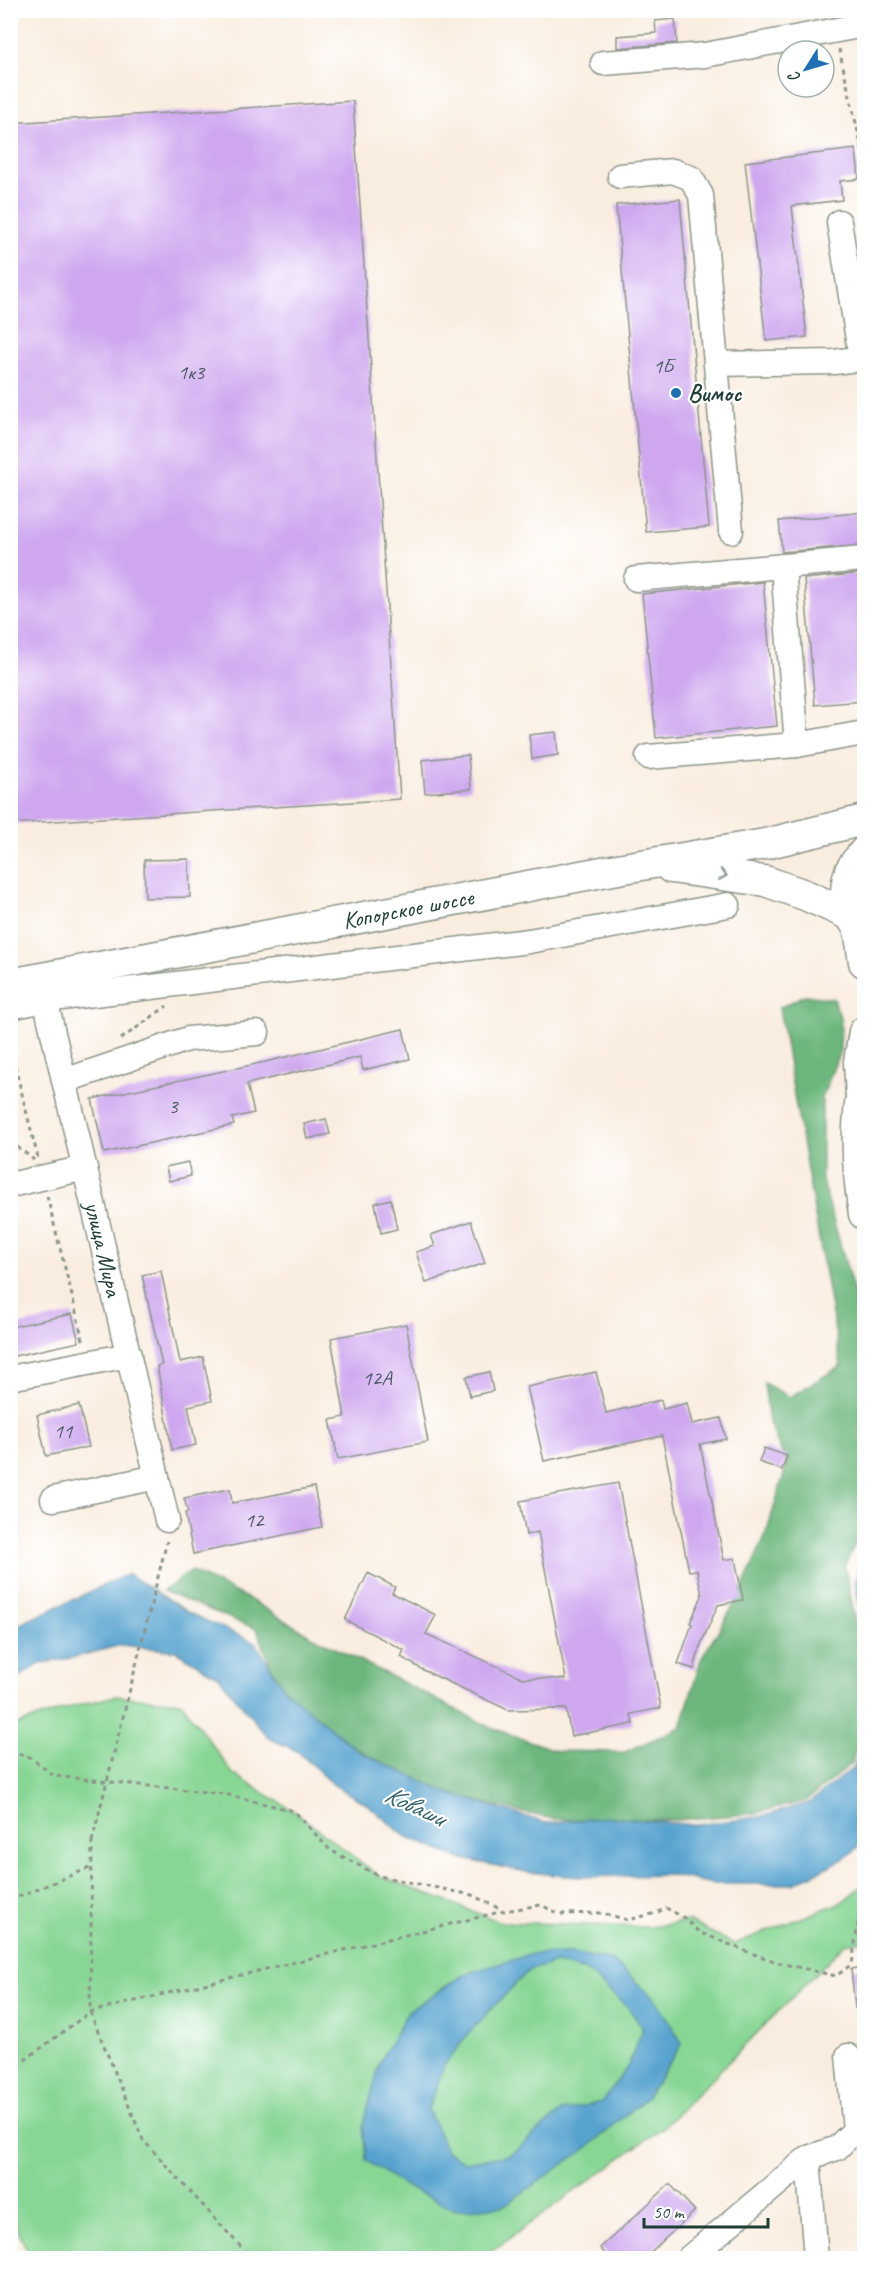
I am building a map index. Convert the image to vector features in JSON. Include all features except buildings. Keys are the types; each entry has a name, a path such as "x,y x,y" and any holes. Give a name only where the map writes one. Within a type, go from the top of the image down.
{"main road":[{"path":"806,835 864,820"},
{"path":"806,835 864,839"},
{"name":"Копорское шоссе","path":"10,984 43,989 645,864 806,835"},
{"path":"864,852 850,870 846,893 858,926 864,962"},
{"path":"645,864 765,881 805,895 858,926"},
{"path":"864,1032 859,1062 863,1090 858,1152 864,1214"}],"street":[{"path":"863,10 864,17"},
{"path":"603,63 705,55 864,26"},
{"path":"620,176 673,171 691,177 701,195 730,531"},
{"path":"716,364 834,362 863,358 839,222"},
{"path":"636,579 864,559"},
{"path":"783,566 797,745"},
{"path":"648,757 797,745 864,733"},
{"path":"10,1007 43,989 529,941 729,905"},
{"name":"улица Мира","path":"43,989 158,1477 167,1530"},
{"path":"64,1081 188,1039 257,1032"},
{"path":"10,1185 85,1168"},
{"path":"10,1378 129,1355"},
{"path":"53,1499 158,1477"},
{"path":"689,2259 808,2158 837,2148 855,2130 854,2064"},
{"path":"808,2158 816,2259"}],"path":[{"path":"835,31 864,158"},
{"path":"116,1043 171,1003"},
{"path":"10,1141 40,1165"},
{"path":"167,1530 92,1841 90,2012 143,2140 251,2259"},
{"path":"10,1752 30,1757 54,1776 225,1794 294,1810 330,1850 379,1876 472,1895 504,1911"},
{"path":"10,1900 92,1867"},
{"path":"10,2071 90,2012 504,1911 541,1905 559,1914 602,1913 628,1920 666,1908 683,1917 699,1932 748,1952 780,1963 836,1977 852,1964 858,1923 864,1916"}],"green space":[{"path":"805,995 834,999 841,1020 840,1051 822,1098 822,1180 864,1328 864,1524 845,1566 864,1668 864,1720 852,1763 806,1801 751,1814 675,1820 555,1819 445,1792 387,1767 334,1734 281,1693 257,1629 163,1591 191,1571 249,1599 308,1634 490,1727 557,1751 625,1752 681,1727 701,1659 737,1600 766,1534 787,1464 769,1423 764,1383 790,1397 841,1366 779,1008"},
{"path":"115,1696 181,1702 233,1774 294,1811 379,1876 501,1922 650,1927 688,1921 734,1944 842,1902 864,1884 864,1941 845,1944 665,2126 482,2258 30,2256 10,2214 10,1727 71,1707"}],"water":[{"path":"864,1556 864,1627 855,1582"},
{"name":"Коваши","path":"128,1574 189,1613 256,1643 284,1689 358,1751 445,1792 546,1823 610,1817 694,1825 759,1817 809,1803 854,1767 864,1740 864,1842 845,1858 793,1884 712,1884 671,1875 577,1877 526,1872 458,1858 405,1836 368,1805 334,1785 297,1751 268,1738 219,1677 176,1651 121,1645 40,1664 11,1682 11,1628"},
{"path":"572,1953 613,1961 657,2001 682,2043 647,2097 587,2148 503,2206 455,2210 405,2186 366,2160 363,2126 380,2062 408,2011 465,1974 532,1954","holes":["556,1963 586,1971 627,2006 643,2028 628,2066 602,2102 562,2111 510,2155 464,2162 446,2151 428,2109 445,2064 474,2027 529,1970"]}],"place":[{"name":"Вимос","path":"676,393"}]}
